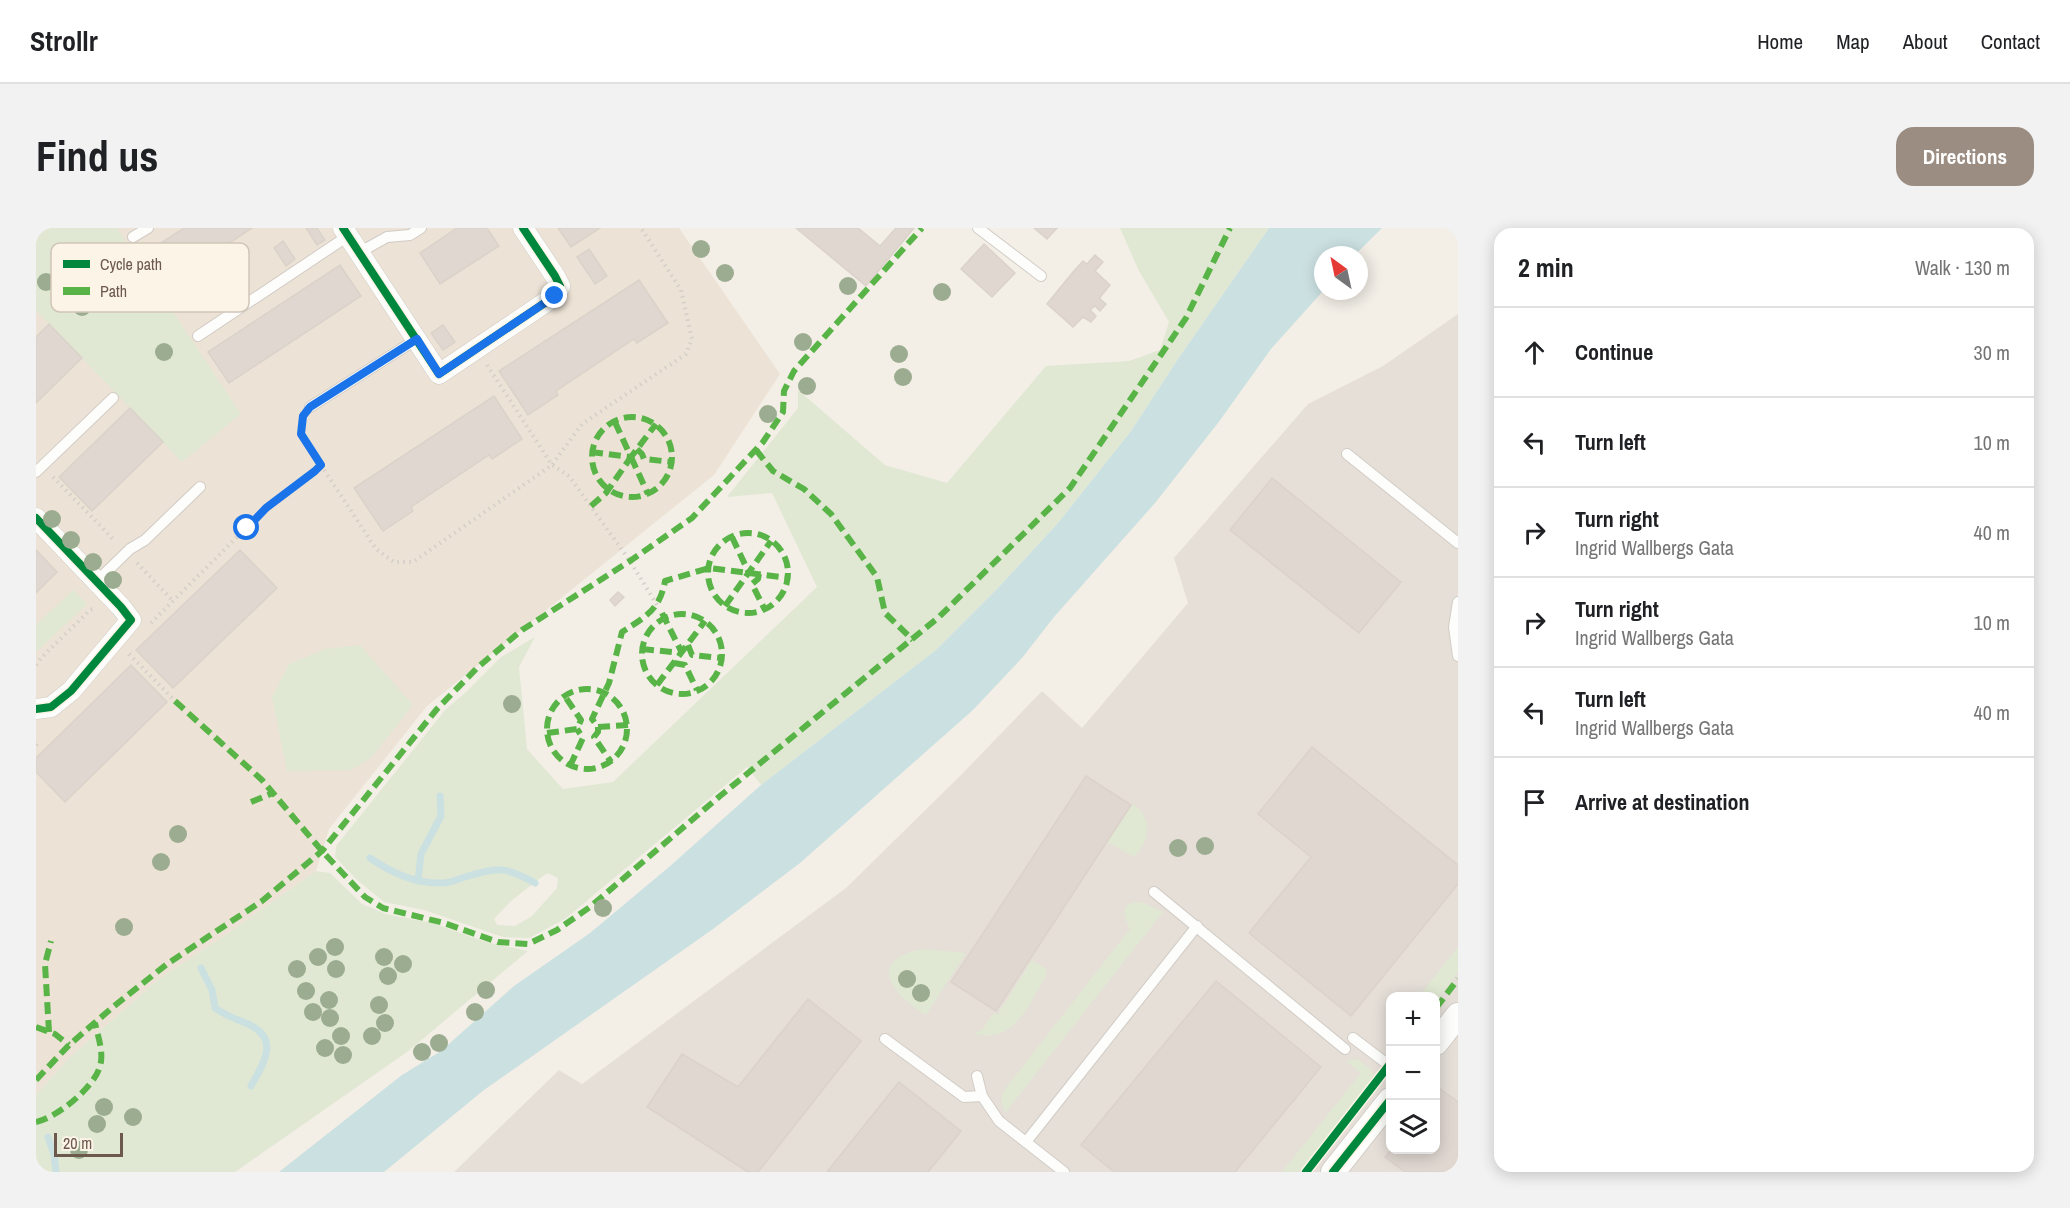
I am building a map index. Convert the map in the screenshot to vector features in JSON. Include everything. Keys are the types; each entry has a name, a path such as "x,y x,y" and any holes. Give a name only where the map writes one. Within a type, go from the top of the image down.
{"street":[{"path":"350,239 439,374 555,296 560,286 523,228"},
{"path":"36,518 131,620 116,641 71,691 51,707 36,709"},
{"path":"1440,1038 1458,1015"},
{"path":"1333,1172 1386,1105"}],"lane":[{"path":"133,237 148,228"},
{"path":"249,303 350,239 410,235 421,228"},
{"path":"978,228 1041,276"},
{"path":"198,336 236,312"},
{"path":"310,407 417,339"},
{"path":"39,469 113,398"},
{"path":"1347,454 1458,543"},
{"path":"103,589 126,553 145,540 200,487"},
{"path":"1458,602 1454,627 1458,656"},
{"path":"1154,892 1345,1049"},
{"path":"1026,1142 1197,926"},
{"path":"1353,1038 1386,1063"},
{"path":"885,1039 964,1096 982,1096"},
{"path":"977,1076 982,1096 999,1121 1064,1172"}],"path":[{"path":"310,407 303,416 301,434 376,549 394,562 413,562 552,465 582,424 686,354 692,339 681,290 641,228"},
{"path":"477,350 552,465 569,476 630,561 657,605"},
{"path":"150,624 266,508 321,465"},
{"path":"39,469 173,602"},
{"path":"36,665 90,610 102,605 103,589"},
{"path":"116,641 175,701"}],"shaded area":[{"path":"36,228 679,228 780,374 714,475 427,706 329,829 316,871 159,979 68,1059 36,1095"},
{"path":"1269,228 1382,228 1364,246 1314,246 1315,300 1271,349 1218,423 1155,503 1054,617 1022,658 973,710 800,863 713,929 484,1090 384,1172 279,1172 402,1075 441,1051 514,986 590,933 761,785 936,650 1058,523 1131,431"},
{"path":"1458,314 1458,1172 454,1172 559,1070 582,1084 846,888 962,774 1042,691 1082,728 1188,603 1174,558 1308,404 1383,366"}],"green space":[{"path":"40,228 117,228 127,243 51,243 51,312 173,312 241,414 182,462 36,310 36,231"},
{"path":"1120,228 1269,228 1131,431 1058,523 936,650 761,785 747,767 565,919 529,938 503,937 424,910 384,902 356,879 335,857 336,846 446,709 501,657 535,637 519,667 527,749 563,789 613,782 817,587 772,493 727,497 798,408 798,390 885,465 947,483 1046,366 1129,361 1160,350 1169,322 1139,271","holes":["547,873 558,878 557,888 532,916 515,926 497,925 494,919 511,901"]},
{"path":"73,590 87,604 36,652 36,625"},
{"path":"360,645 413,705 371,758 351,770 287,771 272,697 289,664 325,649"},
{"path":"1133,804 1144,816 1147,830 1143,845 1134,857 1108,842"},
{"path":"316,871 330,873 362,904 386,914 432,923 486,942 528,951 407,1052 235,1172 36,1172 36,1095 68,1059 159,979"},
{"path":"1142,902 1163,912 1005,1113 1001,1098 1005,1089 1130,929 1124,910 1126,907 1129,904"},
{"path":"1458,947 1458,972 1440,996 1440,992 1422,992"},
{"path":"921,949 966,953 926,1015 895,989 890,980 889,971 893,962"},
{"path":"1032,960 1046,969 1046,976 1019,1020 1000,1033 988,1036 974,1034 982,1030 993,1014 998,1014"},
{"path":"1357,1059 1375,1075 1299,1172 1282,1172 1361,1073 1348,1063 1348,1060"}],"building":[{"path":"184,228 252,228 230,243 161,243"},
{"path":"306,228 317,228 325,240 317,245"},
{"path":"457,228 487,228 499,246 440,284 420,253"},
{"path":"558,228 600,228 571,247"},
{"path":"796,228 858,228 880,246 896,228 914,228 866,286"},
{"path":"1034,228 1057,228 1047,239"},
{"path":"283,241 295,259 286,266 274,248"},
{"path":"984,244 1015,273 992,297 961,269"},
{"path":"589,249 607,276 595,284 577,257"},
{"path":"1095,255 1103,262 1095,271 1110,285 1100,299 1106,304 1100,311 1095,306 1090,310 1096,316 1091,322 1083,317 1073,327 1047,304 1083,261 1087,264"},
{"path":"340,265 361,296 229,383 208,352"},
{"path":"639,280 668,323 637,343 634,339 556,391 558,395 528,415 499,371"},
{"path":"49,324 82,358 36,403 36,337"},
{"path":"443,325 455,342 443,350 431,333"},
{"path":"494,396 522,439 492,459 489,455 411,507 413,511 383,531 354,488"},
{"path":"130,408 163,442 92,511 59,477"},
{"path":"1272,478 1401,582 1359,633 1230,530"},
{"path":"36,550 57,572 36,593"},
{"path":"240,550 277,588 173,688 136,650"},
{"path":"618,592 624,597 615,606 610,600"},
{"path":"131,665 167,702 65,802 36,772 36,758"},
{"path":"1312,747 1458,865 1458,884 1351,1016 1249,933 1311,857 1258,814"},
{"path":"1086,776 1131,805 996,1011 951,982"},
{"path":"1216,981 1321,1067 1235,1172 1114,1172 1081,1145"},
{"path":"808,999 861,1041 758,1172 748,1172 647,1107 682,1054 738,1087"},
{"path":"899,1082 961,1131 928,1172 827,1172"},
{"path":"1440,1089 1458,1102 1458,1172 1405,1172 1385,1157 1388,1154 1440,1154"}],"waterway":[{"path":"418,881 421,854 441,816 440,796"},
{"path":"370,858 395,873 423,882 446,883 486,871 501,870 516,873 535,883"},
{"path":"201,968 212,990 215,1008 258,1030 267,1044 264,1061 251,1086"},
{"path":"48,1137 54,1155 56,1172"}],"marked path":[{"path":"36,1080 69,1045 113,1007 167,964 262,901 322,851 437,709 478,667 522,630 692,518 763,442 783,412 784,391 794,371 922,228"},
{"path":"175,701 262,780 322,851 365,897 383,908 444,923 498,942 528,944 557,930 590,907 720,796 939,617 1070,488 1186,318 1230,228"},
{"path":"624,417 640,417 661,428 672,449 672,457 672,465 661,486 640,497 624,497 610,491 598,479 592,465 592,449 598,435 610,423 624,417"},
{"path":"591,506 606,493 631,457 614,420"},
{"path":"591,452 631,457 656,424"},
{"path":"637,449 644,459 672,462"},
{"path":"756,450 773,471 804,489 831,514 877,577 885,613 913,640"},
{"path":"631,457 648,494"},
{"path":"748,533 763,536 776,545 785,558 788,573 785,588 776,601 763,610 748,613 733,610 720,601 711,588 708,573 711,558 720,545 733,536 748,533"},
{"path":"732,537 749,573"},
{"path":"725,606 771,541"},
{"path":"628,725 598,727 592,719 609,683 622,632 650,612 663,591 665,581 709,568 788,578"},
{"path":"759,574 758,579 752,584 765,610"},
{"path":"662,613 682,653"},
{"path":"682,614 697,617 710,626 719,639 722,654 719,669 710,682 697,691 682,694 667,691 654,682 645,669 642,654 645,639 654,626 667,617 682,614"},
{"path":"657,685 705,621"},
{"path":"688,645 692,655 721,658"},
{"path":"642,649 682,653"},
{"path":"674,663 685,665 697,690"},
{"path":"579,689 595,689 616,700 627,721 627,729 627,737 616,758 595,769 579,769 565,763 553,751 547,737 547,721 553,707 565,695 579,689"},
{"path":"547,733 577,729 581,720 564,695"},
{"path":"598,727 598,732 594,737 611,762"},
{"path":"570,766 583,738 577,729"},
{"path":"251,802 273,793"},
{"path":"49,1032 45,964 51,941"},
{"path":"1440,1003 1458,979"},
{"path":"36,1122 63,1109 81,1094 95,1077 101,1064 95,1023"},
{"path":"36,1027 55,1034 69,1045"}],"cycle path":[{"path":"343,228 439,374 555,296 560,286 523,228"},
{"path":"36,518 131,620 71,691 51,707 36,709"},
{"path":"1306,1172 1386,1069"},
{"path":"1333,1172 1386,1105"}],"route":[{"path":"247,528 266,508 321,465 301,434 303,416 310,407 417,339 439,374 555,296"}]}
